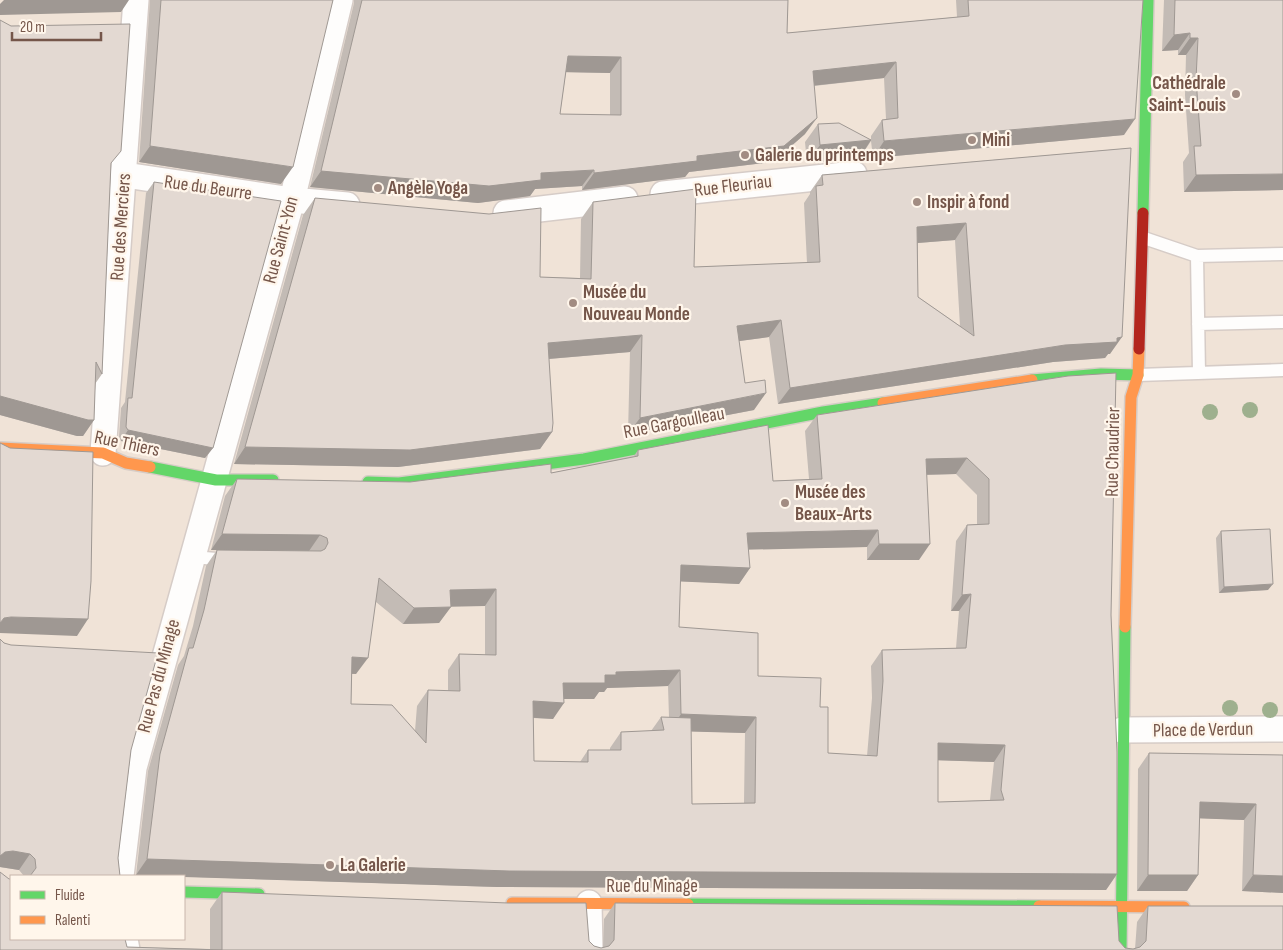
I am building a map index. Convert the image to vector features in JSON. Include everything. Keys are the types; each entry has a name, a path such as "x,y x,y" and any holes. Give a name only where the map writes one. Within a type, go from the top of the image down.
{"street":[{"name":"Rue des Merciers","path":"103,453 125,175 124,26 136,0"},
{"name":"Rue Saint-Yon","path":"216,480 292,200 340,0"},
{"name":"Rue Chaudrier","path":"1121,950 1122,730 1131,397 1138,375 1144,238 1134,150 1148,0"},
{"name":"Rue Fleuriau","path":"488,215 771,181 879,172"},
{"name":"Rue du Beurre","path":"125,175 292,200"},
{"path":"292,200 370,207"},
{"name":"Rue Gargoulleau","path":"361,482 399,483 584,459 823,412 1055,377 1101,374 1138,375"},
{"name":"Rue Thiers","path":"0,448 103,453 126,462 216,480"},
{"path":"216,480 284,481"},
{"name":"Rue Pas du Minage","path":"121,875 134,768 154,655 193,557 216,480"},
{"name":"Place de Verdun","path":"1122,730 1283,729"},
{"path":"185,892 271,895"},
{"name":"Rue du Minage","path":"497,903 1121,905 1198,907"},
{"path":"589,903 590,950"}],"lane":[{"path":"1144,238 1196,256 1283,254"},
{"path":"1196,256 1198,373"},
{"path":"1198,324 1283,322"},
{"path":"1138,375 1283,370"},
{"path":"193,557 240,560"}],"shaded area":[{"path":"0,0 1283,0 1283,950 0,950"}],"building":[{"path":"161,0 333,0 293,167 150,146"},
{"path":"362,0 788,0 787,33 969,16 968,0 1143,0 1135,119 884,141 882,120 898,118 896,62 813,71 817,118 784,146 697,156 697,161 594,173 594,170 541,173 541,180 489,186 321,171","holes":["568,56 621,57 621,115 560,114"]},
{"name":"Cathédrale Saint-Louis","path":"1175,0 1283,0 1283,174 1196,175 1194,146 1201,146 1196,79 1198,38 1190,38 1190,33 1174,35"},
{"path":"0,20 11,26 130,24 121,151 111,163 102,374 96,362 94,420 0,396"},
{"path":"839,123 871,140 820,145 818,124"},
{"path":"1131,148 1122,337 1117,338 1117,342 1065,345 790,388 781,320 737,326 745,383 765,380 766,393 640,418 642,335 548,343 552,432 410,450 245,447 315,198 489,214 541,208 540,277 591,279 593,202 696,189 694,267 820,262 816,186 823,185 822,175","holes":["966,223 974,336 918,297 917,227"]},
{"path":"154,182 281,201 213,448 128,430 126,427 128,398 132,398"},
{"path":"1116,373 1111,615 1117,752 1117,874 509,871 147,859 160,754 189,648 193,648 204,610 217,550 321,551 325,549 328,543 327,538 320,535 222,534 237,479 410,482 551,464 551,473 638,456 638,450 768,425 773,481 822,479 817,415 1068,376","holes":["967,458 989,479 989,524 967,525 962,595 971,594 966,648 882,650 883,681 877,756 828,753 828,707 820,707 821,678 758,676 758,633 679,627 681,565 750,568 747,533 878,530 879,544 930,544 926,459","379,578 414,608 451,607 450,590 496,589 496,655 459,654 460,691 428,690 426,743 392,705 351,704 352,657 368,658","680,670 681,714 756,717 755,803 692,804 691,718 661,717 664,730 621,732 621,750 588,750 588,762 534,761 533,701 564,703 563,683 605,683 605,675 616,675 616,672","938,743 1005,745 1001,790 1004,800 938,802"]},
{"path":"0,443 10,448 93,452 91,581 88,619 11,617 4,618 0,623"},
{"path":"1270,529 1273,584 1224,587 1221,531"},
{"path":"0,639 4,643 11,645 158,653 131,750 118,858 120,875 31,875 36,868 35,859 30,854 13,851 5,852 0,856"},
{"path":"1149,753 1283,755 1283,876 1253,875 1256,804 1200,802 1198,875 1148,875"},
{"path":"0,872 10,879 10,940 125,940 127,947 222,950 0,950"},
{"path":"222,892 508,903 586,903 589,941 594,946 601,948 609,946 614,940 615,903 1117,906 1119,941 1125,948 1133,949 1140,947 1146,941 1148,906 1283,906 1283,950 222,950"}],"traffic: fast":[{"path":"1143,213 1148,0"},
{"path":"1032,380 1101,374 1138,375"},
{"path":"368,482 399,483 584,459 823,412 883,403"},
{"path":"150,467 216,480 273,480"},
{"path":"1121,950 1125,627"},
{"path":"185,892 259,894"},
{"path":"688,904 1039,906"}],"traffic: slow":[{"path":"1125,627 1131,397 1138,375 1139,349"},
{"path":"883,403 1032,380"},
{"path":"0,448 103,453 126,463 150,467"},
{"path":"512,903 688,904"},
{"path":"1039,906 1184,907"}],"traffic: jam":[{"path":"1139,349 1143,213"}],"place":[{"name":"Cathédrale Saint-Louis","path":"1236,94"},
{"name":"Mini","path":"972,140"},
{"name":"Galerie du printemps","path":"745,155"},
{"name":"Angèle Yoga","path":"378,188"},
{"name":"Inspir à fond","path":"917,202"},
{"name":"Musée du Nouveau Monde","path":"573,303"},
{"name":"Musée des Beaux-Arts","path":"785,503"},
{"name":"La Galerie","path":"330,865"}]}
